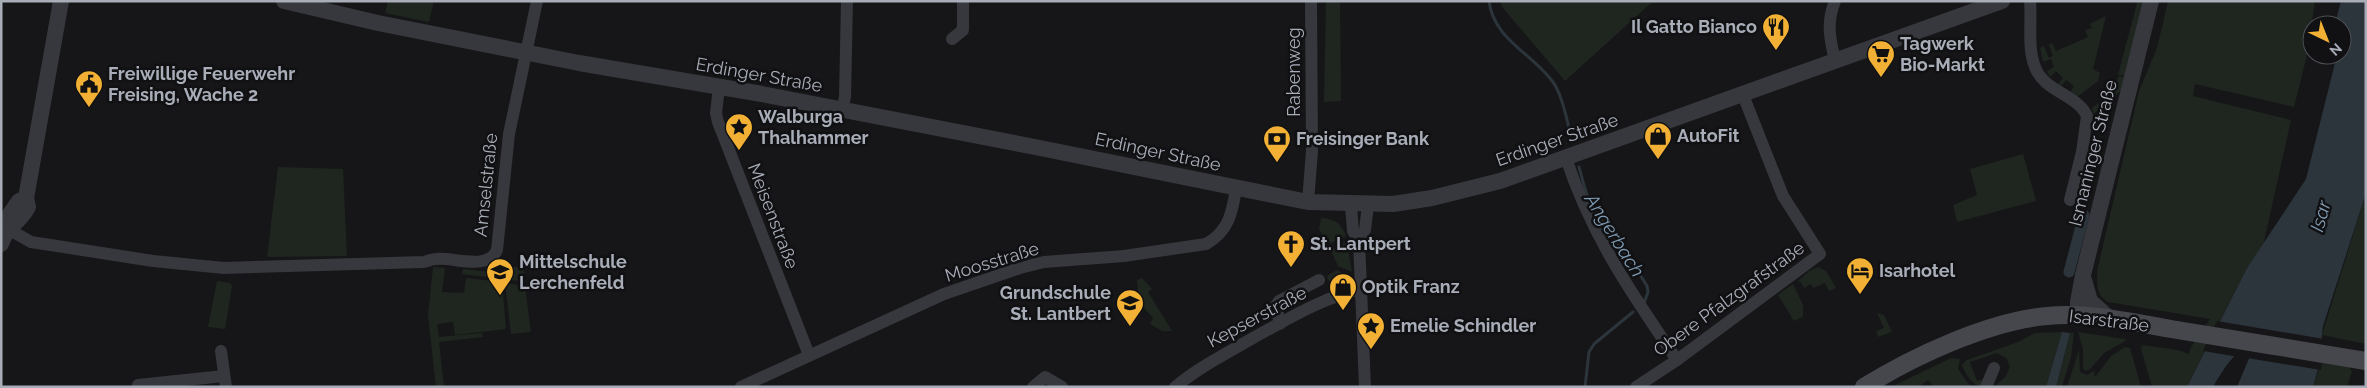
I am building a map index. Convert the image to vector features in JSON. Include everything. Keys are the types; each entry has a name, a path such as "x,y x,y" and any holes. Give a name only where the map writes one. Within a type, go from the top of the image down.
{"main road":[{"name":"Isarstraße","path":"1864,387 1922,356 1990,329 2046,316 2078,315 2110,319 2366,361"}],"street":[{"path":"7,233 28,207 26,198 61,1"},
{"name":"Erdinger Straße","path":"284,1 378,23 1035,146 1236,189 1308,202 1368,205 1423,199 1464,191 1566,158 2002,1"},
{"path":"525,52 537,1"},
{"path":"842,110 845,97 846,1"},
{"path":"952,39 963,30 962,1"},
{"name":"Rabenweg","path":"1308,202 1312,151 1311,1"},
{"path":"1835,1 1828,28 1835,61"},
{"path":"2030,1 2035,67 2050,86 2078,104 2087,116 2082,152 2070,200"},
{"name":"Ismaninger Straße","path":"2078,315 2078,302 2083,275 2151,1"},
{"name":"Amselstraße","path":"7,233 31,242 153,261 224,268 429,261 436,259 480,262 490,258 495,253 509,134 525,52"},
{"name":"Meisenstraße","path":"719,87 716,113 718,122 809,355"},
{"name":"Obere Pfalzgrafstraße","path":"1636,387 1677,360 1820,254 1783,196 1743,95"},
{"path":"1566,158 1583,206 1600,240 1633,298 1677,360"},
{"name":"Moosstraße","path":"741,387 944,294 1025,266 1124,256 1206,244 1215,239 1228,224 1236,189"},
{"path":"1351,204 1353,231 1359,240 1365,387"},
{"path":"1359,240 1366,230 1368,205"},
{"path":"2083,275 2090,301 2110,319"},
{"path":"1280,324 1276,305 1279,301 1319,280"},
{"name":"Kepserstraße","path":"1175,387 1196,371 1280,324 1336,296 1362,289"},
{"path":"138,385 225,382 221,351"},
{"path":"1986,387 1994,368"},
{"path":"1033,387 1044,377 1062,387"}],"shaded area":[{"path":"388,1 434,1 429,22 385,13"},
{"path":"1326,1 1340,1 1341,101 1324,102"},
{"path":"1501,1 1659,1 1650,4 1565,81 1508,14 1501,5"},
{"path":"2134,1 2143,1 2125,76 2118,75 2137,3"},
{"path":"2168,1 2315,1 2313,15 2302,15 2302,65 2304,65 2294,107 2195,84 2193,96 2291,120 2263,246 2247,268 2187,387 2152,387 2141,349 2142,345 2178,350 2189,354 2191,347 2210,319 2108,302 2101,296 2097,285 2097,271 2139,91 2157,48"},
{"path":"2106,16 2093,69 2100,73 2098,81 2077,97 2070,93 2074,86 2066,80 2061,86 2058,84 2063,78 2056,71 2050,77 2047,71 2054,67 2051,59 2043,62 2040,48 2044,46 2049,58 2053,56 2049,45 2052,43 2056,51 2088,37 2085,30 2092,28 2090,24"},
{"path":"2119,76 2125,77 2122,90 2093,114 2092,108 2111,93"},
{"path":"2023,154 2036,201 1957,222 1953,205 1977,195 1970,169"},
{"path":"278,167 343,169 347,256 267,257"},
{"path":"2366,193 2366,344 2322,335"},
{"path":"1321,218 1337,222 1346,236 1331,243 1326,242 1319,229"},
{"path":"1347,242 1352,272 1338,266 1332,253 1333,249"},
{"path":"503,266 524,268 525,282 462,274 463,269 502,273"},
{"path":"433,267 445,268 442,292 464,293 466,278 502,282 506,329 455,335 453,322 437,324 439,337 482,333 483,337 439,342 444,387 436,387 428,315"},
{"path":"1818,267 1826,271 1836,288 1829,291 1825,283 1813,288 1811,284 1804,288 1800,281 1797,282 1809,271"},
{"path":"1337,270 1350,277 1334,288 1327,278 1328,275"},
{"path":"1142,278 1152,289 1148,292 1172,331 1162,331 1150,324 1153,318 1133,295 1138,290 1137,280"},
{"path":"217,281 230,283 232,286 225,329 208,327"},
{"path":"505,283 525,286 531,332 511,334"},
{"path":"1793,284 1803,305 1803,317 1794,321 1778,295"},
{"path":"1877,313 1884,315 1892,332 1878,337 1876,331 1884,328"},
{"path":"2062,332 2046,387 1994,387 2006,376 2010,366 2006,358 1997,353 1970,362 1977,381 1984,379 1980,386 1969,378 1962,365 1967,360 2018,342 2035,333"},
{"path":"2078,332 2127,340 2104,353 2086,371 2083,369 2083,349"},
{"path":"2070,333 2074,333 2071,357 2062,387 2056,387"},
{"path":"2125,347 2130,348 2141,387 2067,387 2079,350 2080,372 2087,375 2094,371 2095,377 2111,356"},
{"path":"1951,358 1960,359 1958,369 1971,387 1934,387 1928,380 1918,387 1891,387"},
{"path":"2321,363 2348,367 2352,371 2347,387 2313,387"}],"water":[{"name":"Isar","path":"2341,1 2366,1 2366,193 2323,326 2319,365 2313,387 2237,387 2250,356 2248,348 2233,358 2213,387 2187,387 2247,268 2306,179 2334,65 2352,65 2352,15 2337,15"},
{"path":"2062,332 2070,333 2056,387 2046,387"}],"pier":[{"path":"2217,321 2324,339 2321,370 2247,358 2246,351 2239,357 2203,351"}],"waterway":[{"path":"1489,1 1492,14 1498,26 1544,72 1557,88 1565,111 1572,142"},
{"name":"Angerbach","path":"1579,167 1587,194 1594,209 1647,286 1648,292 1644,303"},
{"path":"2069,272 2084,215"},
{"name":"Angerbach","path":"1585,387 1589,352 1594,344 1633,312"}],"place":[{"name":"Il Gatto Bianco","path":"1776,51"},
{"name":"Tagwerk Bio-Markt","path":"1881,78"},
{"name":"Freiwillige Feuerwehr Freising, Wache 2","path":"89,108"},
{"name":"Walburga Thalhammer","path":"739,151"},
{"name":"AutoFit","path":"1658,160"},
{"name":"Freisinger Bank","path":"1277,163"},
{"name":"St. Lantpert","path":"1291,268"},
{"name":"Isarhotel","path":"1860,295"},
{"name":"Mittelschule Lerchenfeld","path":"500,296"},
{"name":"Optik Franz","path":"1343,311"},
{"name":"Grundschule St. Lantbert","path":"1130,327"},
{"name":"Emelie Schindler","path":"1371,350"}]}
